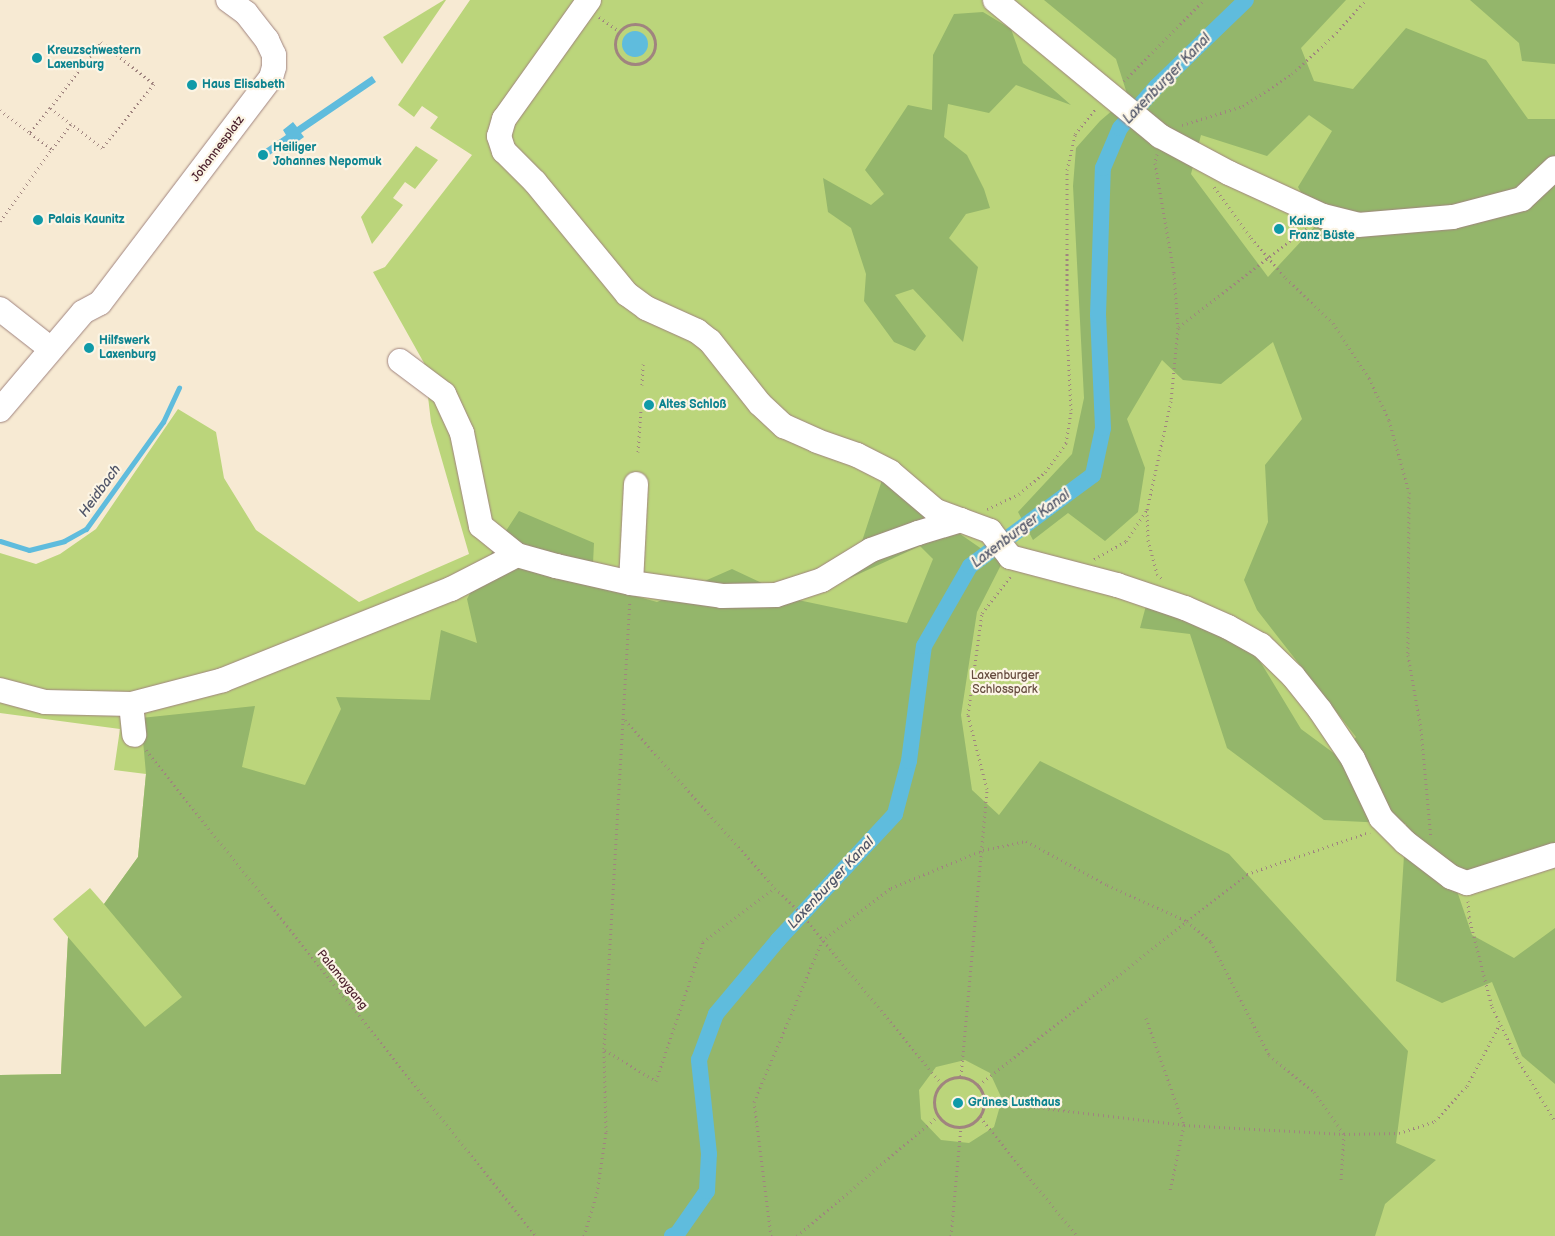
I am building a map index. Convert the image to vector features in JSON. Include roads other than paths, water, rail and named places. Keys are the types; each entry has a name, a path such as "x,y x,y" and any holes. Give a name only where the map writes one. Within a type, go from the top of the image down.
{"street":[{"name":"Johannesplatz","path":"0,410 83,312 100,303 271,78 274,67 274,55 259,27 246,13 228,0"},
{"path":"995,0 1160,136 1229,174 1323,216 1358,225 1453,217 1522,199 1555,168"},
{"path":"583,2 504,119 499,136 504,151 535,182 627,294 646,308 697,331 710,341 760,404 784,426 817,441 857,455 890,472 936,511 990,530 1016,559 1117,585 1185,608 1228,627 1261,645 1293,676 1320,710 1353,759 1381,818 1434,866 1451,877 1467,883 1555,855"},
{"path":"0,309 51,349"},
{"path":"400,360 444,394 462,433 482,526 517,555 631,583 722,596 776,596 822,580 871,550 918,532 961,520"},
{"path":"631,583 636,484"},
{"path":"0,690 45,702 130,704 223,680 451,589 517,555"},
{"path":"130,704 134,735"}],"water":[{"path":"635,31 644,35 648,44 644,53 635,57 626,53 622,44 626,35"},
{"path":"372,76 376,82 301,133 304,137 293,145 290,141 265,158 261,152 286,135 283,130 293,122 297,127"}],"waterway":[{"name":"Laxenburger Kanal","path":"672,1236 677,1234 707,1191 709,1154 699,1060 716,1014 778,940 895,814 909,761 924,646 970,566 1093,475 1103,428 1098,315 1103,168 1120,128 1156,87 1246,0"},
{"name":"Heidbach","path":"0,541 29,550 64,541 86,529 163,422 179,387"}],"place":[{"name":"Kreuzschwestern Laxenburg","path":"37,58"},
{"name":"Haus Elisabeth","path":"192,85"},
{"name":"Heiliger Johannes Nepomuk","path":"263,155"},
{"name":"Palais Kaunitz","path":"38,220"},
{"name":"Kaiser Franz Büste","path":"1279,229"},
{"name":"Hilfswerk Laxenburg","path":"89,348"},
{"name":"Altes Schloß","path":"649,405"},
{"name":"Grünes Lusthaus","path":"958,1103"}],"park label":[{"name":"Laxenburger Schlosspark","path":"1005,683"}]}
